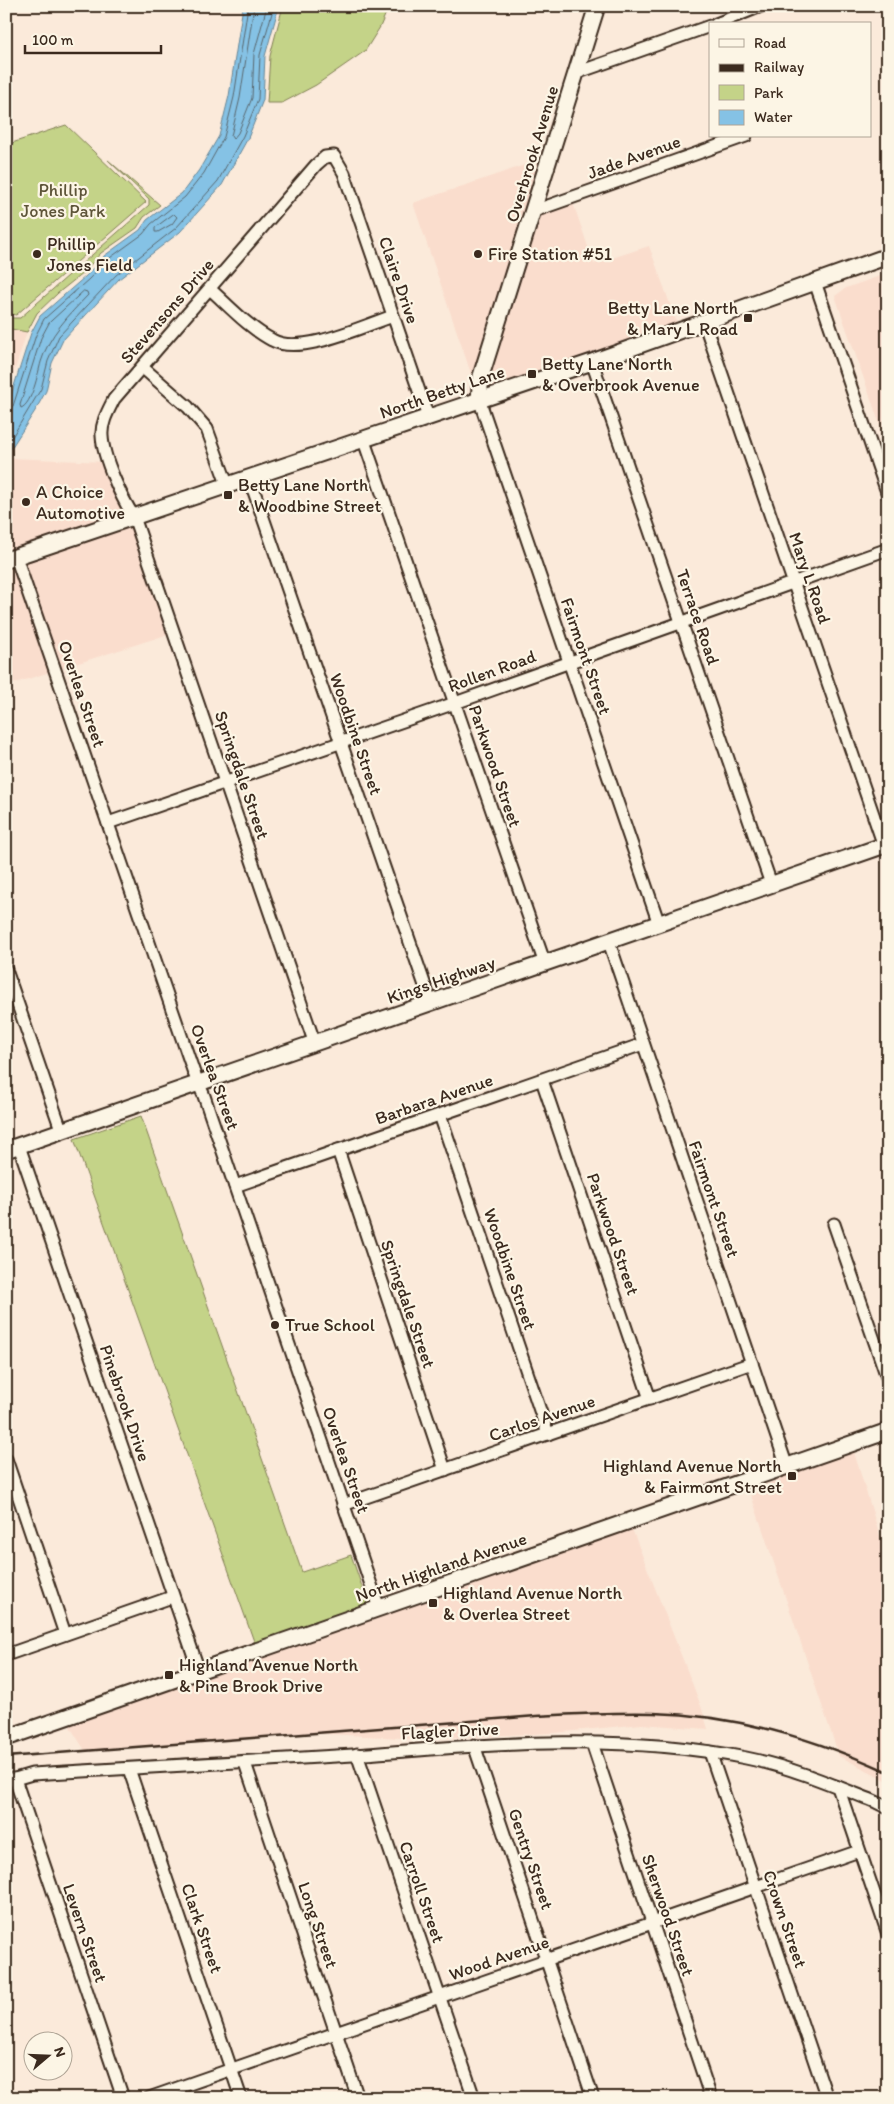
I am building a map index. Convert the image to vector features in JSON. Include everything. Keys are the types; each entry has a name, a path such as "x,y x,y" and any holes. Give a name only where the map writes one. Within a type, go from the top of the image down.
{"street":[{"name":"Overbrook Avenue","path":"479,400 482,376 597,6"},
{"path":"721,22 762,6"},
{"path":"576,73 709,26"},
{"name":"Jade Avenue","path":"534,212 740,138"},
{"name":"Stevensons Drive","path":"134,517 123,500 102,437 105,417 114,399 316,165 325,157 334,156"},
{"name":"Claire Drive","path":"334,156 344,173 428,417"},
{"name":"North Betty Lane","path":"11,559 227,484 592,362 888,256"},
{"path":"815,282 888,496"},
{"path":"210,289 261,334 285,345 314,342 393,316"},
{"name":"Mary L Road","path":"704,322 793,583 886,845"},
{"name":"Terrace Road","path":"592,362 771,884"},
{"path":"142,368 188,406 207,429 227,484"},
{"name":"Fairmont Street","path":"479,400 660,924"},
{"name":"Parkwood Street","path":"363,438 545,964"},
{"name":"Woodbine Street","path":"249,477 431,1003"},
{"name":"Springdale Street","path":"134,517 315,1044"},
{"name":"Rollen Road","path":"108,823 340,741 455,703 888,549"},
{"name":"Overlea Street","path":"11,559 108,823 235,1186 379,1608"},
{"name":"Kings Highway","path":"13,1148 886,845"},
{"name":"Fairmont Street","path":"609,942 787,1467"},
{"path":"6,970 62,1132"},
{"name":"Barbara Avenue","path":"235,1186 643,1044"},
{"name":"Parkwood Street","path":"542,1080 650,1399"},
{"name":"Woodbine Street","path":"440,1115 548,1434"},
{"name":"Pinebrook Drive","path":"13,1148 199,1672"},
{"name":"Springdale Street","path":"338,1150 445,1470"},
{"path":"834,1224 888,1380"},
{"name":"Carlos Avenue","path":"343,1505 752,1363"},
{"name":"North Highland Avenue","path":"6,1738 888,1431"},
{"path":"6,1459 65,1634"},
{"path":"6,1655 172,1597"},
{"name":"Sherwood Street","path":"592,1743 711,2098"},
{"name":"Flagler Drive","path":"10,1779 32,1774 245,1762 474,1745 635,1743 710,1752 791,1769 888,1808"},
{"name":"Gentry Street","path":"474,1745 593,2098"},
{"name":"Crown Street","path":"710,1752 827,2098"},
{"name":"Carroll Street","path":"357,1754 474,2098"},
{"name":"Long Street","path":"245,1762 358,2098"},
{"name":"Clark Street","path":"129,1769 241,2098"},
{"name":"Levern Street","path":"10,1779 123,2098"},
{"path":"838,1787 888,1934"},
{"name":"Wood Avenue","path":"149,2098 860,1851"}],"shaded area":[{"path":"545,158 475,385 413,203"},
{"path":"573,203 594,264 649,246 678,326 485,392 486,376 539,215"},
{"path":"888,273 888,448 835,296 846,288"},
{"path":"6,328 27,332 6,397"},
{"path":"10,458 104,462 118,502 126,515 6,555 6,468"},
{"path":"130,523 169,634 60,669 23,560"},
{"path":"13,563 50,672 6,686 6,565"},
{"path":"853,1449 888,1562 888,1781 839,1756 750,1492 820,1460"},
{"path":"632,1529 701,1706 708,1729 642,1724 554,1733 420,1739 310,1733 86,1752 67,1722"}],"green space":[{"path":"283,6 389,6 380,27 365,51 316,85 282,103 267,103 270,56"},
{"name":"Phillip Jones Field","path":"66,125 146,202 16,315 6,313 6,145"},
{"path":"108,160 160,205 144,217 137,228 101,253 83,273 37,313 27,332 6,328 6,318 20,318 149,205 149,199"},
{"path":"141,1116 302,1572 351,1555 369,1607 256,1647 74,1139"}],"water":[{"path":"243,6 279,6 265,56 263,100 248,138 222,185 180,232 119,279 63,340 52,363 46,391 6,456 6,411 31,333 40,316 86,276 104,256 140,230 147,220 182,193 199,170 219,136 229,96"}],"railway":[{"path":"6,1757 536,1716 653,1713 714,1718 774,1730 832,1749 888,1772"}],"place":[{"name":"Phillip Jones Field","path":"37,254"},
{"name":"Fire Station #51","path":"478,254"},
{"name":"Betty Lane North & Mary L Road","path":"748,318"},
{"name":"Betty Lane North & Overbrook Avenue","path":"532,374"},
{"name":"Betty Lane North & Woodbine Street","path":"228,495"},
{"name":"A Choice Automotive","path":"26,502"},
{"name":"True School","path":"275,1325"},
{"name":"Highland Avenue North & Fairmont Street","path":"792,1476"},
{"name":"Highland Avenue North & Overlea Street","path":"433,1603"},
{"name":"Highland Avenue North & Pine Brook Drive","path":"169,1675"}],"park label":[{"name":"Phillip Jones Park","path":"63,200"}]}
